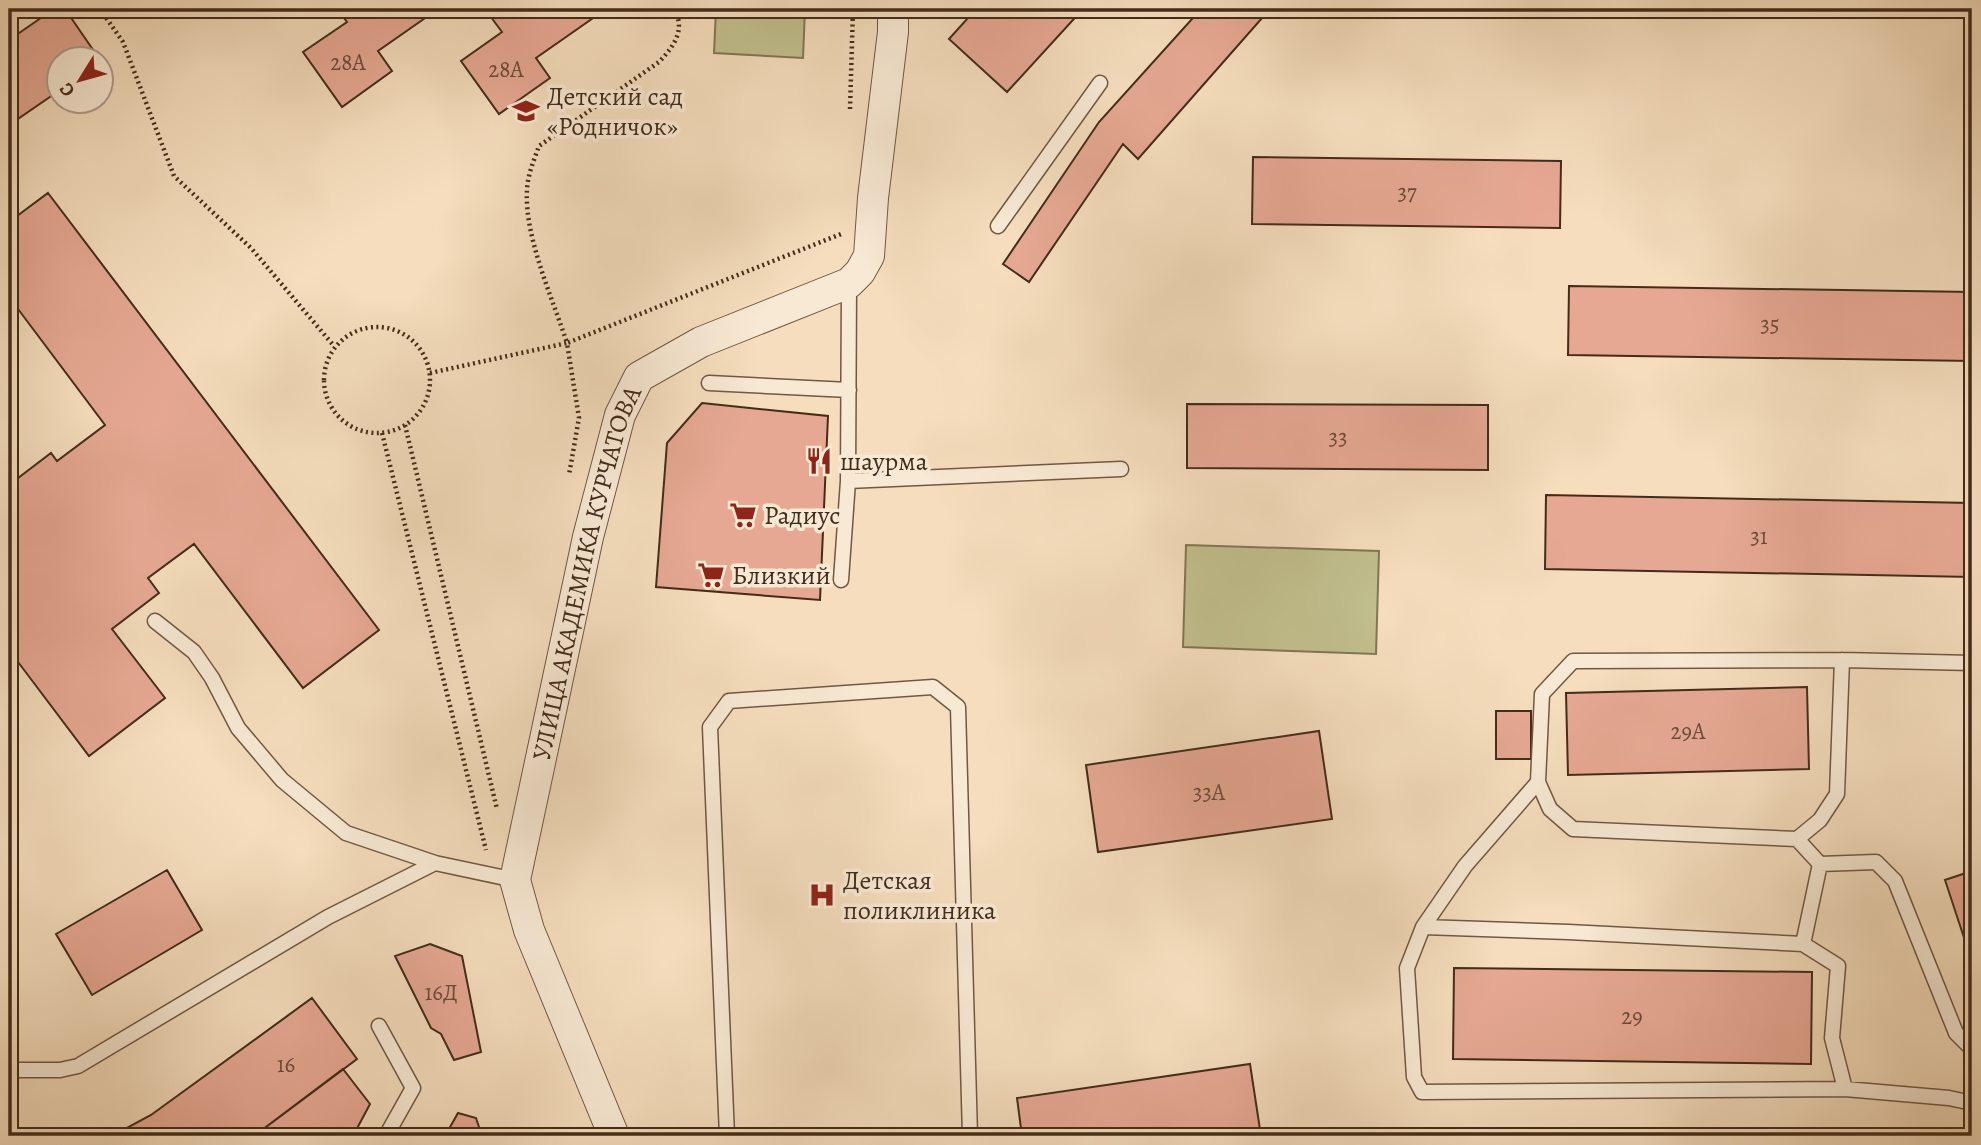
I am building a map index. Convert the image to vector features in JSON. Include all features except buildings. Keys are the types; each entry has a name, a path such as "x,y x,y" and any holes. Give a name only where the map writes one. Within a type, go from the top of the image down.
{"street":[{"path":"849,283 860,272 869,256 873,198 893,32 893,9"},
{"name":"УЛИЦА АКАДЕМИКА КУРЧАТОВА","path":"614,1136 504,878 620,415 639,377 701,342 849,283"}],"lane":[{"path":"998,226 1100,83"},
{"path":"841,580 848,481 849,283"},
{"path":"709,383 849,390"},
{"path":"848,481 1121,469"},
{"path":"155,621 194,652 212,678 239,728 282,780 346,833 435,863 504,878"},
{"path":"1842,660 1837,794 1820,820 1797,839 1573,829 1550,809 1538,782 1542,694 1573,661 1842,660 1972,663"},
{"path":"727,1136 710,727 729,701 933,687 958,707 970,1136"},
{"path":"1538,782 1465,866 1423,928 1407,968 1414,1077 1422,1092 1845,1089 1949,1098 1972,1103"},
{"path":"1797,839 1820,864 1876,862 1895,881 1956,1034 1972,1049"},
{"path":"9,1070 60,1070 78,1066 328,917 435,863"},
{"path":"1802,944 1820,864"},
{"path":"1423,928 1568,932 1802,944 1838,967 1832,1038 1845,1089"},
{"path":"379,1026 413,1088 386,1136"}],"path":[{"path":"100,9 122,43 174,176 251,248 334,346"},
{"path":"567,343 533,240 527,189 531,166 539,146 659,62 671,49 678,36 680,19 674,9"},
{"path":"849,120 853,9"},
{"path":"430,373 567,343 846,232"},
{"path":"370,326 398,330 420,347 430,373 426,401 419,413 405,425 382,433 356,429 344,422 334,412 323,386 323,372 334,346 356,330 370,326"},
{"path":"405,425 499,818"},
{"path":"382,433 504,878"}],"shaded area":[{"path":"716,9 805,9 803,58 714,53"},
{"path":"1186,545 1379,551 1376,654 1183,647"}],"place":[{"name":"Детский сад «Родничок»","path":"526,111"},
{"name":"шаурма","path":"819,461"},
{"name":"Радиус","path":"743,515"},
{"name":"Близкий","path":"711,575"},
{"name":"Детская поликлиника","path":"822,895"}]}
